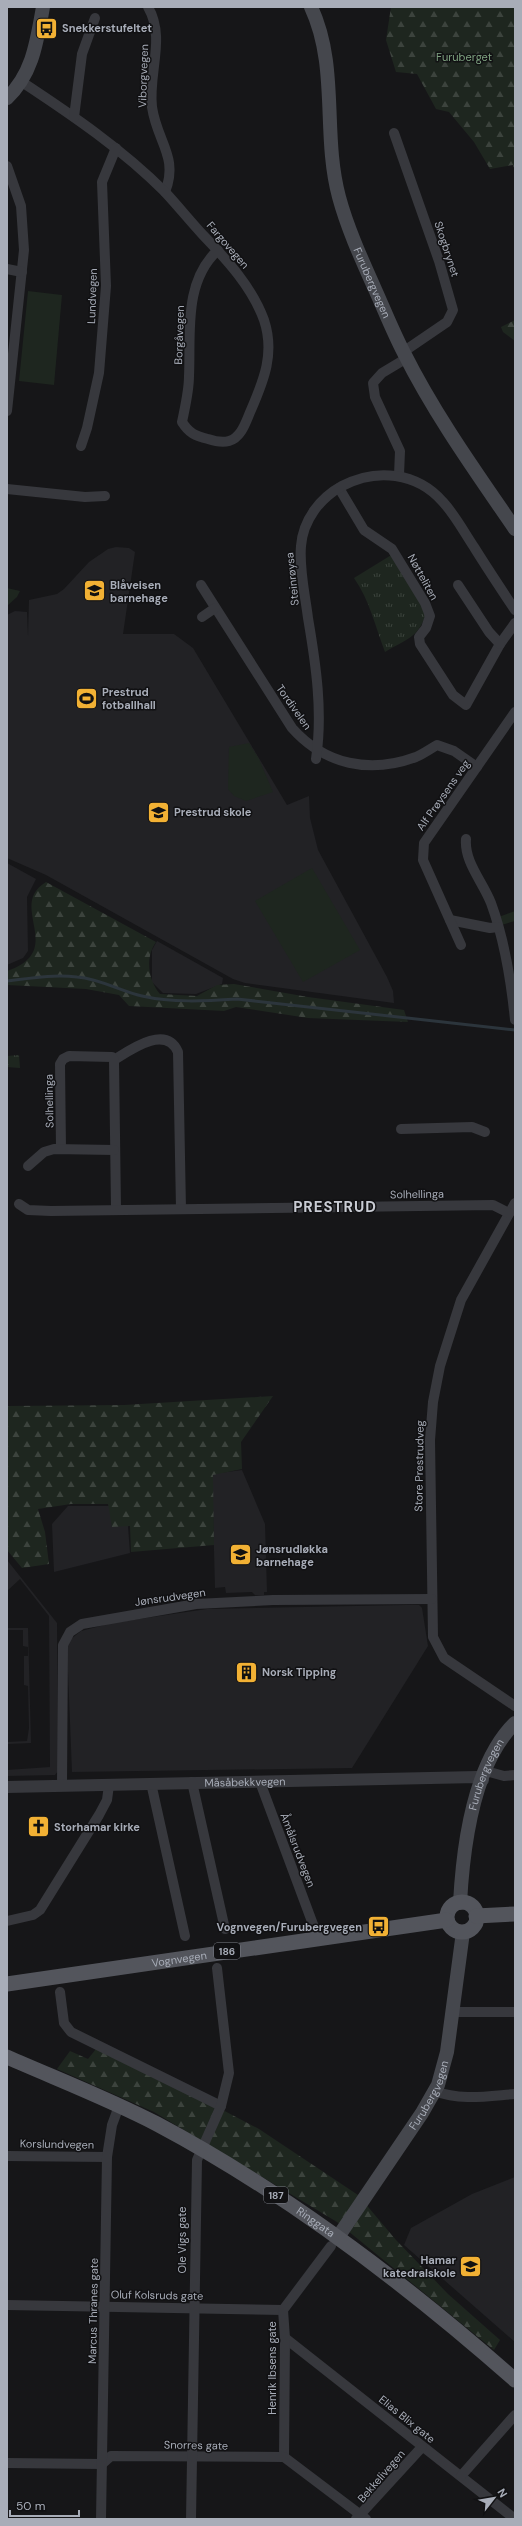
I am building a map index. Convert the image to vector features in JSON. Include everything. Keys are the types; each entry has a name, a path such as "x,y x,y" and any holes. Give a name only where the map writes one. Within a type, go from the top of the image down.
{"main road":[{"path":"7,98 22,82 36,45 43,7"},
{"name":"Furubergvegen","path":"311,7 325,49 329,91 330,151 339,197 361,256 405,355 432,404 515,529"},
{"name":"Furubergvegen","path":"460,1903 464,1856 474,1808 495,1749 515,1723"},
{"path":"460,1903 471,1906 476,1916 473,1927 462,1932 451,1928 447,1920 450,1909 460,1903"},
{"path":"476,1916 515,1914"},
{"name":"Vognvegen","path":"7,1984 447,1920"},
{"name":"Furubergvegen","path":"334,2242 435,2091 445,2062 453,2012 462,1932"},
{"name":"Ringgata","path":"7,2057 119,2106 200,2149 271,2191 334,2242 432,2310 515,2380"}],"street":[{"name":"Viborgvegen","path":"148,7 156,25 152,106 157,129 171,169 171,178 165,192"},
{"path":"74,117 82,54 95,18"},
{"name":"Fargovegen","path":"22,82 74,117 116,148 165,192 218,250 252,293 267,332 268,362 261,388 238,435 230,441 215,441 195,436 185,427"},
{"name":"Skogbrynet","path":"394,133 439,262 452,310 446,322 382,373 374,383 376,397 400,451 399,475"},
{"name":"Lundvegen","path":"81,446 87,428 99,373 106,286 102,182 116,148"},
{"path":"7,166 21,206 24,231 22,272 7,411"},
{"name":"Borgåvegen","path":"185,427 182,422 189,378 193,295 205,265 218,250"},
{"path":"7,270 22,272"},
{"name":"Steinrøysa","path":"316,754 318,682 303,580 301,546 305,527 311,515 327,495 359,477 374,474 399,475 425,486 444,502 515,610"},
{"name":"Nøtteliten","path":"339,488 364,530 392,549 403,565 430,616 426,628 419,638 420,644 453,696 466,705 500,644"},
{"path":"7,490 85,497 105,496"},
{"name":"Tordivelen","path":"201,585 292,728 316,754 352,764 376,766 417,756 437,745 454,751 477,767"},
{"path":"458,585 489,632 500,644 515,623"},
{"path":"202,617 215,608"},
{"name":"Alf Prøysens veg","path":"461,945 423,860 424,843 515,712"},
{"path":"466,838 466,852 491,902 498,927 510,973 515,1020"},
{"path":"450,920 490,928 498,927"},
{"path":"116,1209 114,1150 114,1060 138,1045 154,1040 169,1042 178,1052 180,1209"},
{"name":"Solhellinga","path":"61,1149 60,1064 63,1059 69,1056 108,1056 114,1060"},
{"path":"400,1129 472,1127 485,1132"},
{"path":"28,1166 44,1152 61,1149 114,1150"},
{"name":"Store Prestrudveg","path":"515,1203 461,1300 440,1366 430,1440 433,1637 444,1658 515,1706"},
{"name":"Solhellinga","path":"19,1204 28,1210 51,1211 494,1205 509,1213"},
{"name":"Jønsrudvegen","path":"62,1786 63,1645 70,1632 82,1624 196,1604 273,1600 432,1599"},
{"path":"485,1775 515,1775"},
{"name":"Måsåbekkvegen","path":"7,1787 477,1777 485,1775"},
{"path":"192,1782 225,1929"},
{"name":"Åmålsrudvegen","path":"260,1782 314,1927"},
{"path":"152,1783 186,1936"},
{"path":"7,1921 28,1917 40,1910 105,1805 109,1785"},
{"name":"Ole Vigs gate","path":"191,2519 193,2456 195,2191 197,2160 200,2149 221,2106 229,2073 217,1968"},
{"path":"60,1992 64,2023 71,2032 221,2106"},
{"path":"453,2012 515,2012"},
{"path":"435,2091 444,2095 468,2097 515,2094"},
{"name":"Marcus Thranes gate","path":"101,2519 107,2156 112,2125 119,2106"},
{"name":"Korslundvegen","path":"7,2156 107,2156"},
{"name":"Henrik Ibsens gate","path":"284,2457 285,2338 283,2310 334,2242"},
{"name":"Oluf Kolsruds gate","path":"7,2305 194,2307 283,2310"},
{"name":"Elias Blix gate","path":"285,2338 515,2519"},
{"path":"461,2476 515,2414"},
{"name":"Bekkelivegen","path":"361,2518 422,2447"},
{"name":"Snorres gate","path":"7,2463 102,2464 111,2456 284,2457"},
{"path":"284,2457 361,2518"}],"shaded area":[{"name":"Prestrud skole","path":"116,547 129,548 135,552 123,634 174,634 193,648 287,805 309,796 310,818 318,850 387,977 393,991 394,1003 245,983 233,979 46,875 7,858 7,615 15,611 27,612 28,636 29,600 57,594 64,589 89,562 108,549"},
{"path":"7,863 36,879 27,897 28,951 23,958 7,965"},
{"path":"157,941 223,978 222,984 196,994 163,993 152,982 152,950"},
{"name":"Jønsrudløkka barnehage","path":"242,1470 265,1524 267,1592 264,1592 264,1595 255,1595 252,1592 226,1593 225,1587 215,1588 212,1474"},
{"path":"68,1506 111,1506 112,1526 128,1526 130,1553 54,1572 52,1524"},
{"path":"7,1560 57,1623 58,1771 55,1775 7,1776 7,1770 50,1767 49,1616 20,1579 7,1591"},
{"path":"419,1605 422,1608 428,1646 352,1768 72,1772 67,1647 71,1639 81,1631 112,1623 207,1609"},
{"path":"7,1628 28,1628 31,1743 7,1744 7,1742 27,1741 29,1728 28,1686 24,1685 24,1656 28,1656 28,1647 23,1646 23,1630 7,1630"},
{"name":"Hamar katedralskole","path":"515,2177 515,2342 404,2245 411,2228 472,2194"}],"green space":[{"name":"Furuberget","path":"391,7 515,7 515,172 513,165 490,169 474,142 449,112 436,109 417,74 396,72 386,40"},
{"path":"28,291 62,295 54,385 19,381"},
{"path":"515,320 515,341 503,332 501,327"},
{"path":"393,554 426,613 420,628 411,637 385,652 368,605 354,578"},
{"path":"7,588 20,591 17,597 7,606"},
{"path":"249,743 259,759 273,792 246,801 234,796 228,789 229,747"},
{"path":"312,868 360,950 303,982 255,901"},
{"path":"46,882 156,942 150,954 149,968 153,982 160,994 197,996 217,985 234,984 308,997 404,1010 408,1022 308,1018 236,1007 224,1011 129,1006 119,995 86,989 7,985 7,971 25,962 33,952 36,940 32,915 32,903 35,892"},
{"path":"515,911 515,921 498,926 496,918"},
{"path":"19,1055 20,1068 7,1067 7,1056"},
{"path":"273,1396 241,1442 242,1469 213,1475 214,1545 131,1552 130,1526 112,1527 108,1504 71,1504 38,1509 45,1532 49,1564 22,1568 7,1550 7,1406 124,1405"},
{"path":"96,2049 160,2077 259,2129 358,2195 396,2240 448,2294 500,2340 494,2350 337,2222 154,2112 57,2069 70,2051 88,2059"}],"waterway":[{"path":"7,981 51,976 68,976 86,978 142,996 165,1000 201,1001 237,999 515,1030"}],"place":[{"name":"Snekkerstufeltet","path":"46,28"},
{"name":"Blåveisen barnehage","path":"95,591"},
{"name":"Prestrud fotballhall","path":"86,698"},
{"name":"Prestrud skole","path":"158,812"},
{"name":"Jønsrudløkka barnehage","path":"240,1555"},
{"name":"Norsk Tipping","path":"247,1672"},
{"name":"Storhamar kirke","path":"39,1827"},
{"name":"Vognvegen/Furubergvegen","path":"378,1927"},
{"name":"Hamar katedralskole","path":"471,2266"}],"district":[{"name":"PRESTRUD","path":"335,1207"}]}
